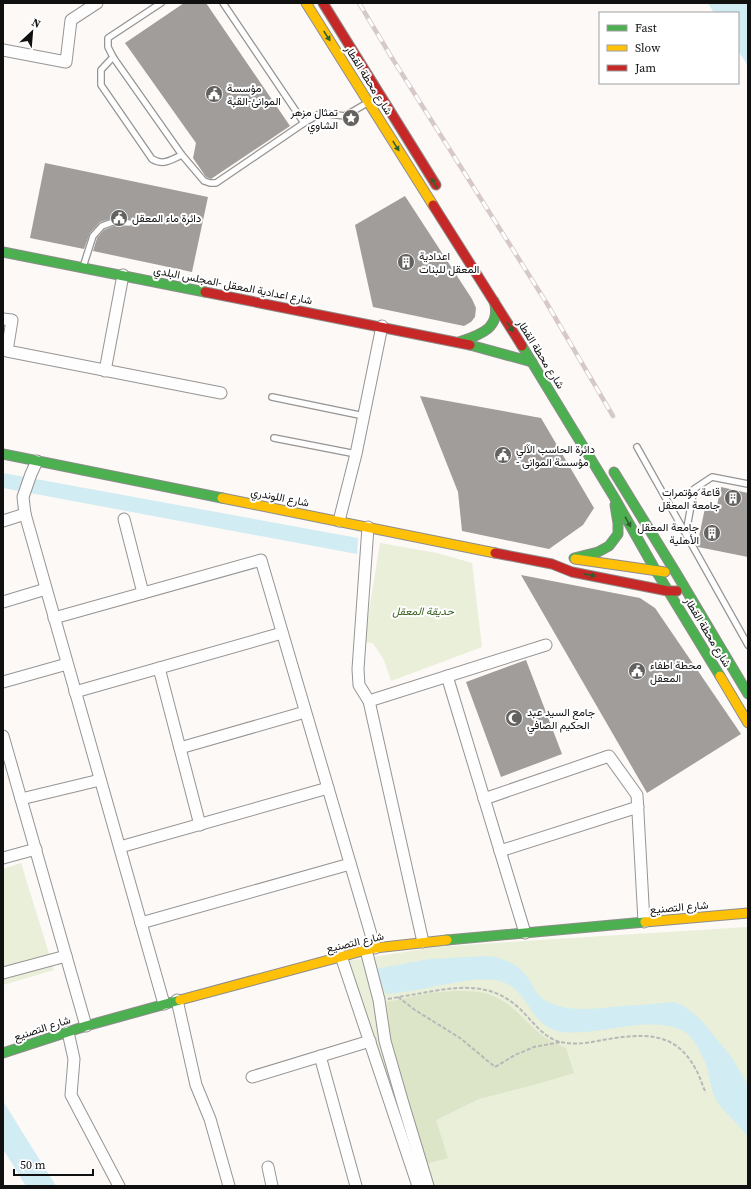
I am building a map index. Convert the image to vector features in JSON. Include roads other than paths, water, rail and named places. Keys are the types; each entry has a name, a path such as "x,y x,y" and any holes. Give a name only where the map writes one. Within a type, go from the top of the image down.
{"main road":[{"name":"شارع محطة القطار","path":"306,3 532,362 614,496 656,571 748,723"},
{"name":"شارع محطة القطار","path":"323,3 440,193"},
{"name":"شارع اعدادية المعقل -المجلس البلدي","path":"3,252 459,342 532,362"},
{"path":"459,342 477,336 490,327 495,320 497,313 494,301"},
{"name":"شارع اللوندري","path":"3,454 552,564 572,572 668,591 687,592"},
{"name":"شارع محطة القطار","path":"609,465 676,573 748,694"},
{"path":"552,564 598,552 609,546 618,534 614,496"},
{"path":"574,558 676,573"},
{"path":"727,688 741,681"},
{"name":"شارع التصنيع","path":"3,1053 86,1026 177,1000 370,949 423,942 748,913"}],"street":[{"path":"3,50 66,62 71,20 97,3"},
{"path":"105,370 123,275"},
{"path":"8,320 7,351 221,393"},
{"path":"339,521 356,454 382,326"},
{"path":"37,461 23,497 25,514 164,1004"},
{"path":"3,521 25,514"},
{"path":"124,518 143,593"},
{"path":"368,527 358,669 359,685 369,701 423,942"},
{"path":"54,618 260,560 350,864 370,949 385,1041 428,1186"},
{"path":"3,602 46,589"},
{"path":"75,692 282,633"},
{"path":"369,701 546,645"},
{"path":"3,682 67,664"},
{"path":"158,668 200,825"},
{"path":"447,676 526,933"},
{"path":"180,748 305,712"},
{"path":"3,736 86,1026"},
{"path":"484,799 609,756 637,795 644,922"},
{"path":"21,799 100,780"},
{"path":"120,848 328,788"},
{"path":"500,851 638,807"},
{"path":"3,858 36,849"},
{"path":"141,923 350,864"},
{"path":"3,973 66,956"},
{"path":"341,956 418,1186"},
{"path":"177,1000 196,1085 210,1119 229,1186"},
{"path":"68,1032 74,1060 71,1096 119,1186"},
{"path":"252,1077 370,1041"},
{"path":"320,1056 356,1186"},
{"path":"268,1167 272,1186"}],"lane":[{"path":"161,3 108,38 108,47 112,56 182,155 204,181 216,183 321,113 346,116 369,102"},
{"path":"224,3 304,123"},
{"path":"112,56 101,70 101,85 152,159 163,163 182,155"},
{"path":"83,267 93,236 102,226 113,222 130,223"},
{"path":"272,397 364,416"},
{"path":"274,438 356,454"},
{"path":"637,447 748,645"},
{"path":"686,533 694,489 712,477 748,484"}],"water":[{"path":"708,3 748,3 748,66 739,52 739,12 713,12"},
{"path":"3,473 358,538 357,554 3,488"},
{"path":"487,956 501,959 517,966 526,975 540,996 545,1000 563,1007 572,1009 592,1009 673,1002 682,1005 702,1021 732,1058 748,1085 748,1137 715,1098 704,1058 695,1042 683,1031 670,1026 640,1025 592,1031 563,1032 544,1025 516,990 508,984 499,981 477,980 386,994 375,969 430,959"},
{"path":"3,1101 56,1186 26,1186 3,1149"}],"railway":[{"path":"359,3 546,302 613,416"}],"place":[{"name":"مؤسسة الموانئ-القبة","path":"214,94"},
{"name":"تمثال مزهر الشاوي","path":"351,118"},
{"name":"دائرة ماء المعقل","path":"119,218"},
{"name":"اعدادية المعقل للبنات","path":"406,262"},
{"name":"دائرة الحاسب الآلي - مؤسسة الموانى","path":"503,455"},
{"name":"قاعة مؤتمرات جامعة المعقل","path":"733,498"},
{"name":"جامعة المعقل الأهلية","path":"712,533"},
{"name":"محطة اطفاء المعقل","path":"637,671"},
{"name":"جامع السيد عبد الحكيم الصافي","path":"514,718"}],"park label":[{"name":"حديقة المعقل","path":"423,611"}]}
